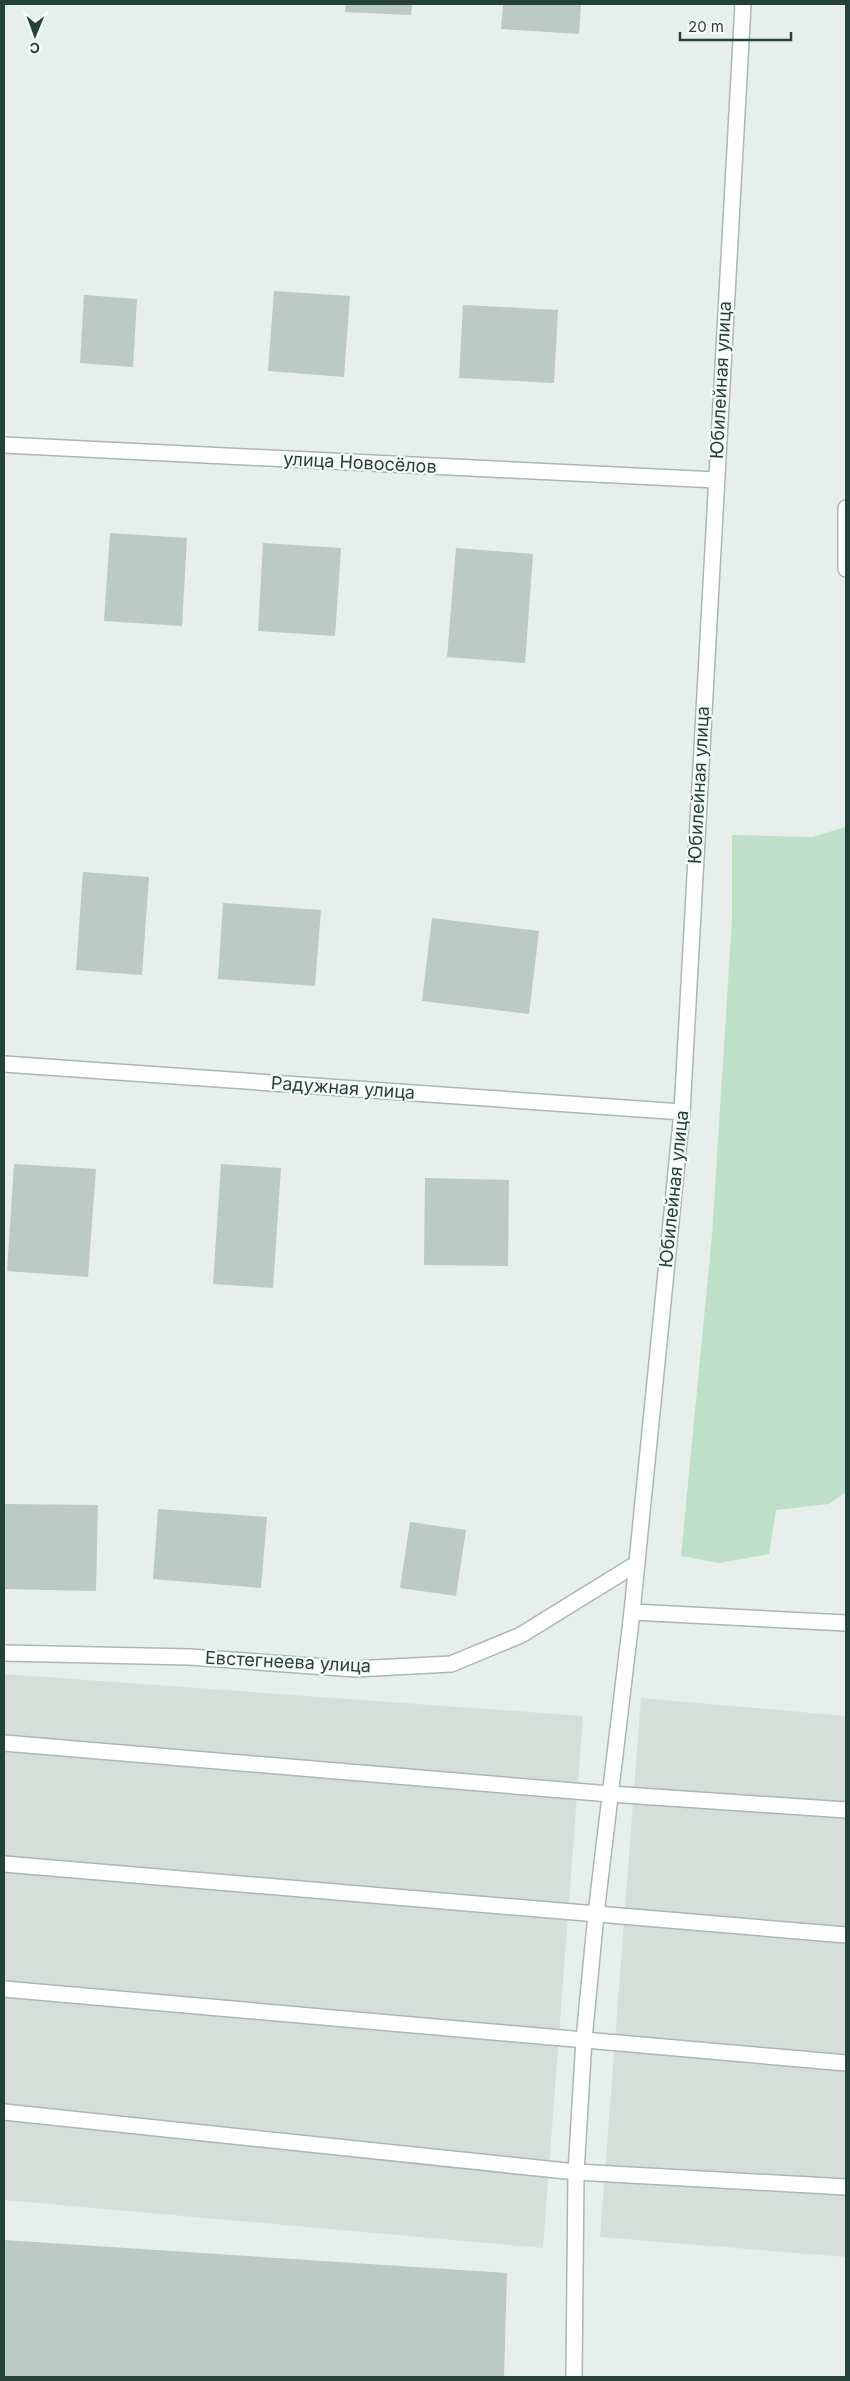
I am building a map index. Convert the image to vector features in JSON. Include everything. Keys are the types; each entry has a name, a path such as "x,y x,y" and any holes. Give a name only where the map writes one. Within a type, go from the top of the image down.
{"street":[{"name":"Юбилейная улица","path":"574,2377 576,2172 584,2039 596,1914 632,1612 682,1112 743,4"},
{"name":"улица Новосёлов","path":"4,445 716,480"},
{"path":"846,508 846,569"},
{"name":"Радужная улица","path":"4,1064 682,1112"},
{"name":"Евстегнеева улица","path":"4,1653 190,1656 355,1669 451,1664 521,1635 636,1564"},
{"path":"632,1612 846,1623"},
{"path":"4,1743 610,1794 846,1810"},
{"path":"4,1864 846,1935"},
{"path":"4,1990 846,2063"},
{"path":"4,2112 576,2172 846,2187"}],"shaded area":[{"path":"4,1674 583,1716 543,2248 4,2200"},
{"path":"641,1698 846,1716 846,2257 600,2237"}],"green space":[{"path":"846,827 846,1492 829,1504 776,1510 769,1554 719,1563 681,1556 712,1235 732,919 732,835 812,837"}],"building":[{"path":"346,4 412,4 411,15 345,12"},
{"path":"503,4 581,4 579,34 501,29"},
{"path":"274,291 350,296 344,377 268,371"},
{"path":"84,295 137,299 133,367 80,363"},
{"path":"463,305 558,310 554,383 459,378"},
{"path":"110,533 187,538 182,626 104,621"},
{"path":"263,543 341,548 335,636 258,631"},
{"path":"456,548 533,554 525,663 447,657"},
{"path":"83,872 149,877 142,975 76,970"},
{"path":"223,903 321,910 315,986 218,979"},
{"path":"432,918 539,931 529,1014 422,1001"},
{"path":"14,1164 96,1169 88,1277 7,1271"},
{"path":"221,1164 281,1168 273,1288 213,1284"},
{"path":"425,1178 509,1180 508,1266 424,1265"},
{"path":"4,1504 98,1505 96,1591 4,1589"},
{"path":"158,1509 267,1517 261,1588 153,1579"},
{"path":"410,1522 466,1530 456,1596 400,1588"},
{"path":"4,2240 507,2273 504,2377 4,2377"}]}
